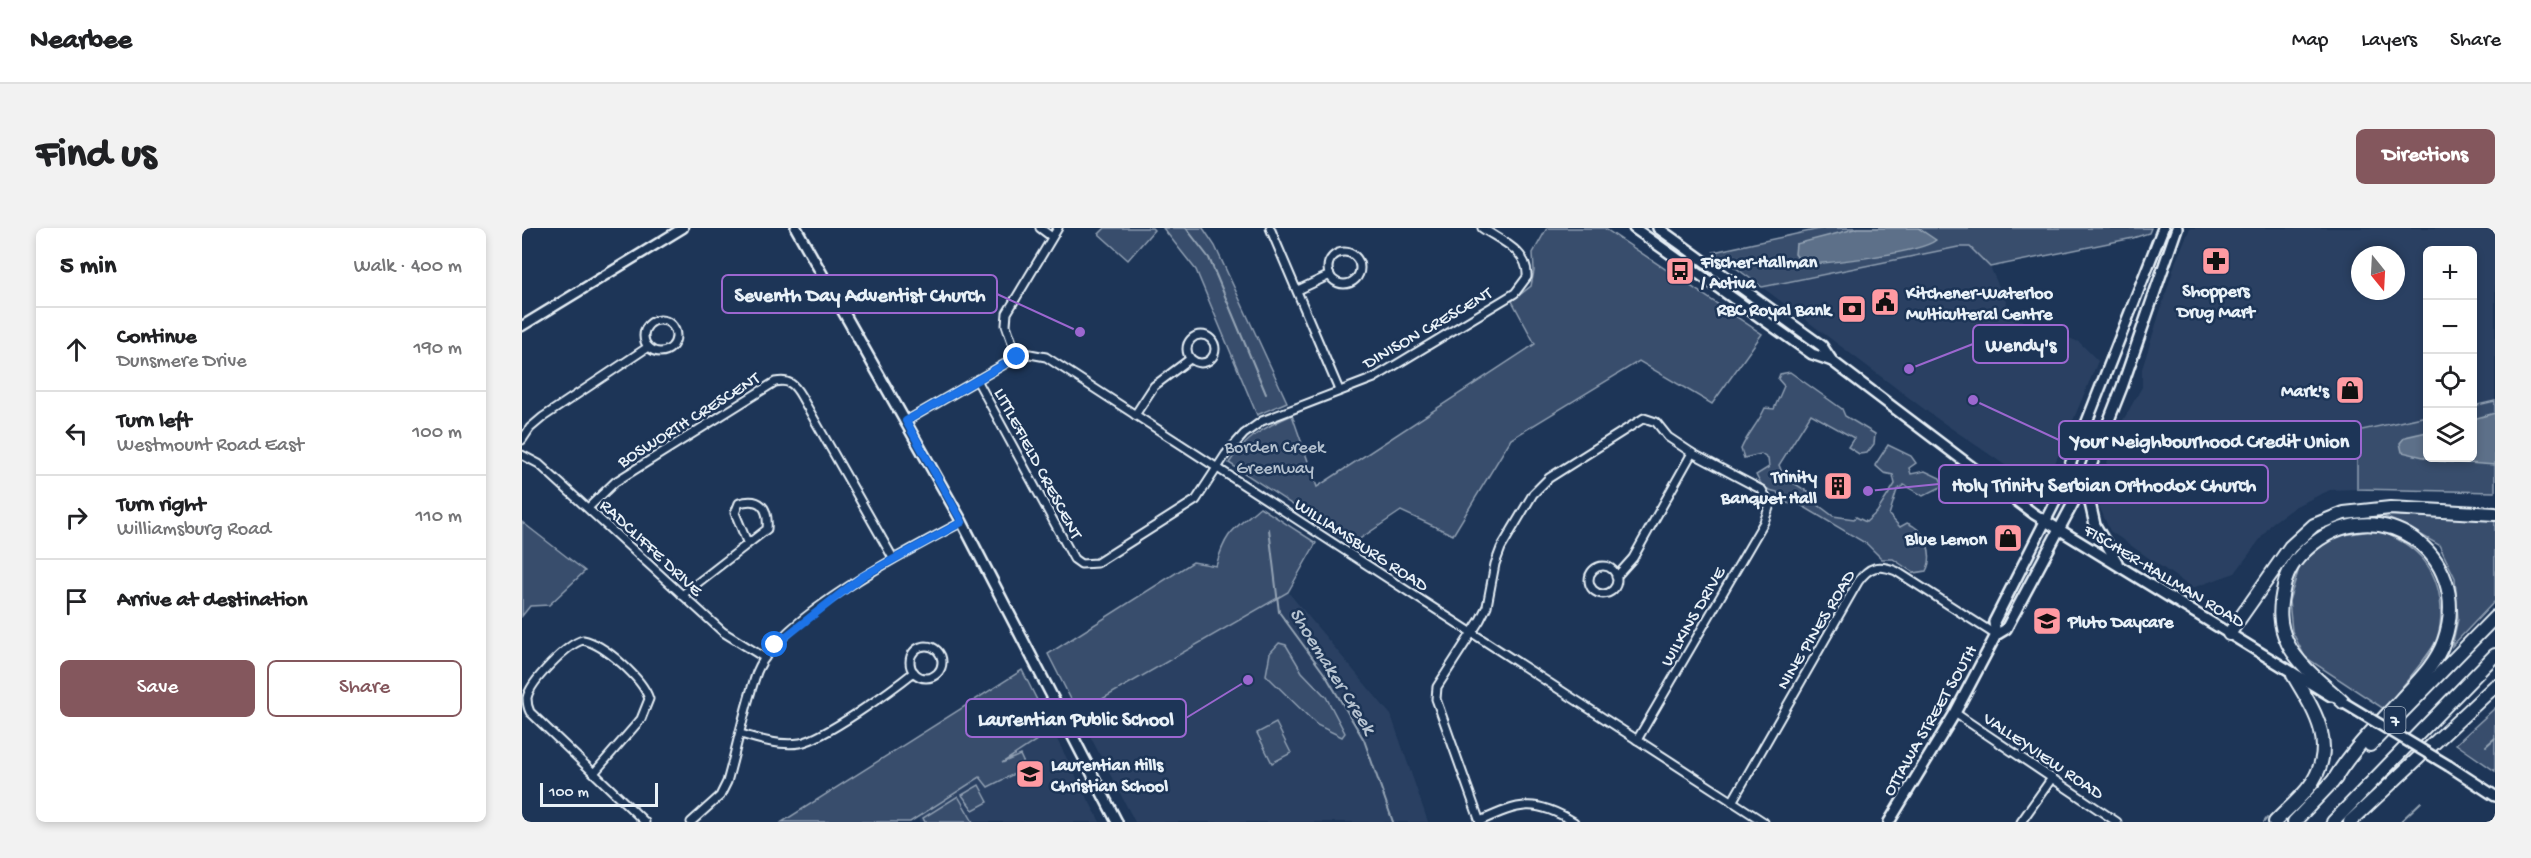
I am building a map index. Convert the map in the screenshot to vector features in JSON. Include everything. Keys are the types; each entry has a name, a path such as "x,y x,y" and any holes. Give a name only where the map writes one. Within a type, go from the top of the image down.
{"highway":[{"path":"2225,631 2290,547 2314,525 2344,513 2390,508 2495,514"},
{"path":"2332,783 2345,761 2423,675 2444,643 2448,626 2449,593 2437,560 2426,548 2398,529 2366,523 2321,536 2298,557 2288,572 2280,605 2280,623 2284,634 2292,651 2344,703"},
{"name":"7","path":"2294,822 2495,617"},
{"name":"7","path":"2333,822 2495,655"},
{"path":"2275,822 2313,781 2324,747 2319,719 2293,675"},
{"path":"2350,822 2495,686"}],"main road":[{"path":"796,228 962,522 1117,822"},
{"name":"FISCHER-HALLMAN ROAD","path":"1634,228 1812,354 1832,361 2060,530 2293,675 2344,703 2495,796"},
{"name":"FISCHER-HALLMAN ROAD","path":"1658,228 1822,346 1832,361"},
{"name":"OTTAWA STREET SOUTH","path":"1996,635 1994,621 2057,498 2163,228"},
{"name":"OTTAWA STREET SOUTH","path":"1889,822 1954,713 1996,635 2006,629 2085,481 2122,387 2177,228"},
{"path":"2085,481 2095,525 2118,564"}],"street":[{"path":"522,326 683,228"},
{"path":"1040,228 1052,237"},
{"path":"906,421 1017,357 1006,325 1007,313 1058,228"},
{"path":"1270,228 1339,390"},
{"name":"DINISON CRESCENT","path":"1218,468 1244,434 1262,421 1374,378 1515,293 1524,284 1527,270 1523,256 1482,228"},
{"path":"1346,252 1358,260 1358,276 1350,283 1339,283 1330,275 1330,262 1337,254 1346,252"},
{"path":"1298,290 1330,275"},
{"path":"659,320 671,325 676,335 672,346 662,352 648,347 644,334 649,323 659,320"},
{"path":"1204,335 1212,341 1214,354 1208,361 1199,363 1190,359 1186,347 1192,337 1204,335"},
{"path":"522,440 530,428 543,417 648,347"},
{"name":"WILLIAMSBURG ROAD","path":"1017,357 1030,354 1046,357 1764,822"},
{"path":"1135,414 1159,382 1190,359"},
{"name":"BOSWORTH CRESCENT","path":"588,508 615,482 775,382 783,380 794,385 893,558"},
{"name":"LITTLEFIELD CRESCENT","path":"977,380 1069,552 1081,564 1097,564 1105,560 1196,500 1218,468"},
{"path":"1574,822 1547,806 1529,804 1480,821 1436,699 1441,679 1487,606 1495,564 1533,494 1549,478 1644,418 1656,422 1668,437 1692,453 1633,558 1616,577 1616,585 1605,594 1594,591 1589,583 1590,573 1601,566 1610,568 1616,577"},
{"name":"WILKINS DRIVE","path":"1637,740 1764,522 1770,505 1762,490 1692,453"},
{"name":"RADCLIFFE DRIVE","path":"522,454 539,464 723,632 765,658"},
{"path":"681,595 747,542 759,537 767,529 768,520 765,507 759,502 750,500 739,503 735,513 747,542"},
{"path":"691,822 720,796 727,782 758,671 775,645 812,613 893,558 962,522"},
{"name":"NINE PINES ROAD","path":"1732,801 1858,582 1870,568 1887,568 1896,572 1996,635"},
{"path":"594,773 640,719 648,699 642,685 606,651 583,640 559,656 535,682 527,700 533,718 645,822"},
{"path":"921,648 932,648 941,656 942,666 935,675 924,678 914,672 911,666 912,656 921,648"},
{"path":"741,734 771,742 802,743 888,692 914,672"},
{"name":"VALLEYVIEW ROAD","path":"1954,713 2117,822"},
{"path":"2021,822 2052,778"}],"shaded area":[{"path":"1858,228 1918,228 1936,240 1927,245 1893,253 1831,262 1802,264 1795,254 1796,244"},
{"path":"2190,228 2495,228 2495,401 2477,405 2477,246 2423,246 2423,417 2358,431 2357,489 2330,490 2296,506 2272,523 2235,573 2192,588 2110,531 2095,496 2121,424 2142,387 2142,369 2176,261"},
{"path":"1958,247 1970,247 1990,267 2013,317 2079,342 2098,361 2050,475 2043,485 2039,486 2018,474 1932,415 1762,287"},
{"path":"2495,413 2495,465 2454,462 2477,462 2477,418"},
{"path":"2423,433 2423,457 2402,452 2400,443 2405,437"},
{"path":"1288,592 1391,715 1428,822 1135,822 1078,713"},
{"name":"Laurentian Hills Christian School","path":"1052,730 1100,822 920,822 918,817"}],"green space":[{"path":"1105,228 1152,228 1154,230 1128,260 1099,234"},
{"name":"Borden Creek Greenway","path":"1163,228 1203,228 1215,246 1287,402 1257,415 1196,270"},
{"path":"1547,228 1604,228 1762,334 1712,404 1639,361 1511,439 1453,535 1401,511 1352,544 1229,463 1249,440 1292,415 1317,487 1535,344 1512,301 1531,286 1534,271 1533,253"},
{"path":"1824,228 2151,228 2149,233 2133,238 1990,267 1970,247 1958,247 1762,287 1714,252"},
{"path":"1790,372 1842,409 1845,416 1875,434 1874,444 1867,453 1859,454 1848,447 1854,438 1811,414 1779,465 1784,477 1816,497 1817,504 1833,516 1854,519 1856,517 1866,522 1877,512 1895,484 1893,475 1884,473 1875,465 1888,445 1911,456 1916,463 1909,468 1911,474 1925,471 1940,478 1943,486 1923,496 1904,485 1897,490 1889,515 1900,527 1907,523 1923,536 1929,550 1929,564 1926,571 1914,573 1893,559 1882,559 1867,544 1794,501 1791,504 1782,502 1777,492 1767,489 1760,482 1756,475 1769,467 1768,459 1761,454 1744,458 1741,449 1765,408 1774,409 1784,386 1778,379 1780,374"},
{"path":"2495,401 2495,492 2357,489 2357,431 2423,417 2423,462 2477,462 2477,405"},
{"path":"1260,507 1316,543 1288,592 1078,713 1048,654 1193,562 1216,566 1227,538"},
{"path":"2380,515 2495,520 2495,601 2452,646 2458,619 2455,578 2439,545 2404,525"},
{"path":"522,522 585,571 549,605 530,606 522,616"},
{"path":"2376,530 2402,542 2422,558 2435,580 2441,608 2440,629 2435,643 2384,709 2305,657 2292,631 2289,601 2300,565 2332,537"},
{"path":"1279,643 1286,645 1302,672 1326,697 1345,733 1342,737 1317,725 1266,675 1270,653"},
{"path":"1022,670 1052,730 1002,763 1020,755 1026,768 988,787 980,777 910,822 782,822"},
{"path":"2495,708 2495,771 2456,744"},
{"path":"1276,723 1291,753 1272,763 1257,733"},
{"path":"979,785 988,802 973,810 962,795"},
{"path":"958,796 973,822 925,822 923,818"}],"waterway":[{"name":"Shoemaker Creek","path":"1186,228 1209,258 1266,394"},
{"name":"Shoemaker Creek","path":"1269,529 1279,612 1326,676 1364,740 1393,822"},
{"path":"2486,746 2495,738"},
{"path":"2400,822 2421,802"},
{"name":"Shoemaker Creek","path":"2264,822 2267,818"}],"place":[{"name":"Shoppers Drug Mart","path":"2216,261"},
{"name":"Fischer-Hallman / Activa","path":"1680,271"},
{"name":"Kitchener-Waterloo Multiculteral Centre","path":"1885,302"},
{"name":"RBC Royal Bank","path":"1852,309"},
{"name":"Seventh Day Adventist Church","path":"1080,332"},
{"name":"Wendy's","path":"1909,369"},
{"name":"Mark's","path":"2350,390"},
{"name":"Your Neighbourhood Credit Union","path":"1973,400"},
{"name":"Trinity Banquet Hall","path":"1838,486"},
{"name":"Holy Trinity Serbian Orthodox Church","path":"1868,491"},
{"name":"Blue Lemon","path":"2008,538"},
{"name":"Pluto Daycare","path":"2047,621"},
{"name":"Laurentian Public School","path":"1248,680"},
{"name":"Laurentian Hills Christian School","path":"1030,774"}],"route":[{"path":"775,645 812,613 863,576 962,522 906,421 1017,357"}]}
